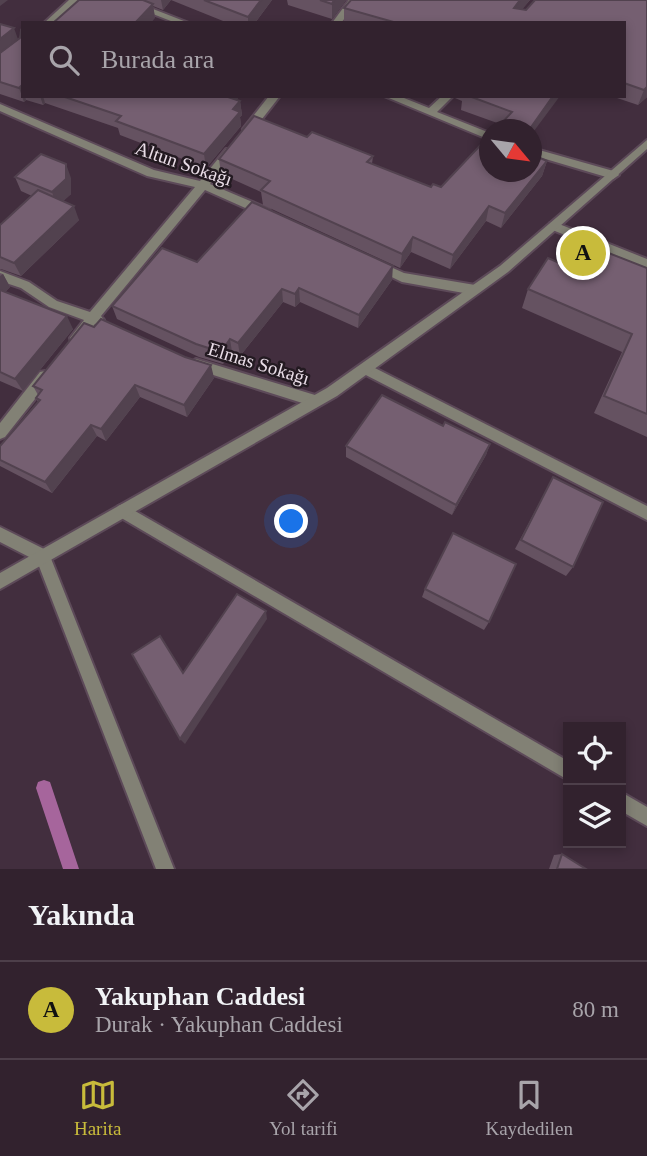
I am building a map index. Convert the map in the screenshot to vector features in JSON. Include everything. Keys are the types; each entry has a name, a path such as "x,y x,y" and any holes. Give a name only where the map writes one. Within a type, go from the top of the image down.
{"street":[{"path":"50,21 74,0"},
{"path":"122,0 180,21"},
{"path":"338,21 354,0"},
{"path":"67,349 273,98"},
{"path":"394,98 479,133"},
{"path":"431,112 446,98"},
{"name":"Altun Sokağı","path":"0,107 151,173 203,185 277,218"},
{"path":"0,581 315,401 365,368 475,290 613,176 647,143"},
{"path":"542,155 613,176"},
{"path":"554,226 647,264"},
{"path":"359,256 402,277 475,290"},
{"path":"0,276 25,285 53,304 114,327"},
{"name":"Elmas Sokağı","path":"182,358 315,401"},
{"path":"365,368 647,513"},
{"path":"0,433 50,370"},
{"path":"123,511 563,768"},
{"path":"0,534 44,556 165,869"},
{"path":"626,804 647,817"}],"building":[{"path":"79,0 143,0 153,4 137,21 55,21"},
{"path":"204,0 261,0 248,17"},
{"path":"351,0 520,0 514,8 526,10 535,0 647,0 647,87 644,90 626,84 626,21 390,21 344,8"},
{"path":"0,24 14,28 0,39"},
{"path":"21,30 19,88 0,82 0,53 20,38"},
{"path":"68,98 231,98 240,101 233,109 240,112 204,154 116,121 121,116"},
{"path":"474,98 552,98 537,119 505,119 512,112"},
{"path":"254,116 307,137 312,132 373,156 367,162 431,187 433,184 441,187 479,147 479,182 530,182 505,213 489,206 453,255 413,237 402,254 261,190 270,181 219,159"},
{"path":"41,154 66,164 66,179 52,192 15,177"},
{"path":"38,190 74,206 14,263 0,257 0,225"},
{"path":"252,202 393,266 359,315 299,288 295,294 282,289 238,343 230,339 221,352 196,344 112,306 162,248 197,262"},
{"path":"588,245 647,268 647,414 604,396 632,334 528,289 548,258 557,262 565,248 582,255"},
{"path":"0,290 67,316 15,379 0,372"},
{"path":"101,319 185,357 211,365 184,405 135,385 101,429 91,425 45,482 0,460 0,446 40,400 36,398 42,390 33,386 84,323 94,327"},
{"path":"382,395 443,426 445,422 490,444 456,505 346,446"},
{"path":"553,477 603,502 573,567 521,540"},
{"path":"453,533 516,564 489,622 425,589"},
{"path":"237,594 266,611 180,739 132,654 160,636 183,673"},
{"path":"562,854 586,869 557,869"}],"waterway":[{"path":"44,788 71,869"}],"place":[{"name":"Yakuphan Caddesi","path":"583,253"}]}
